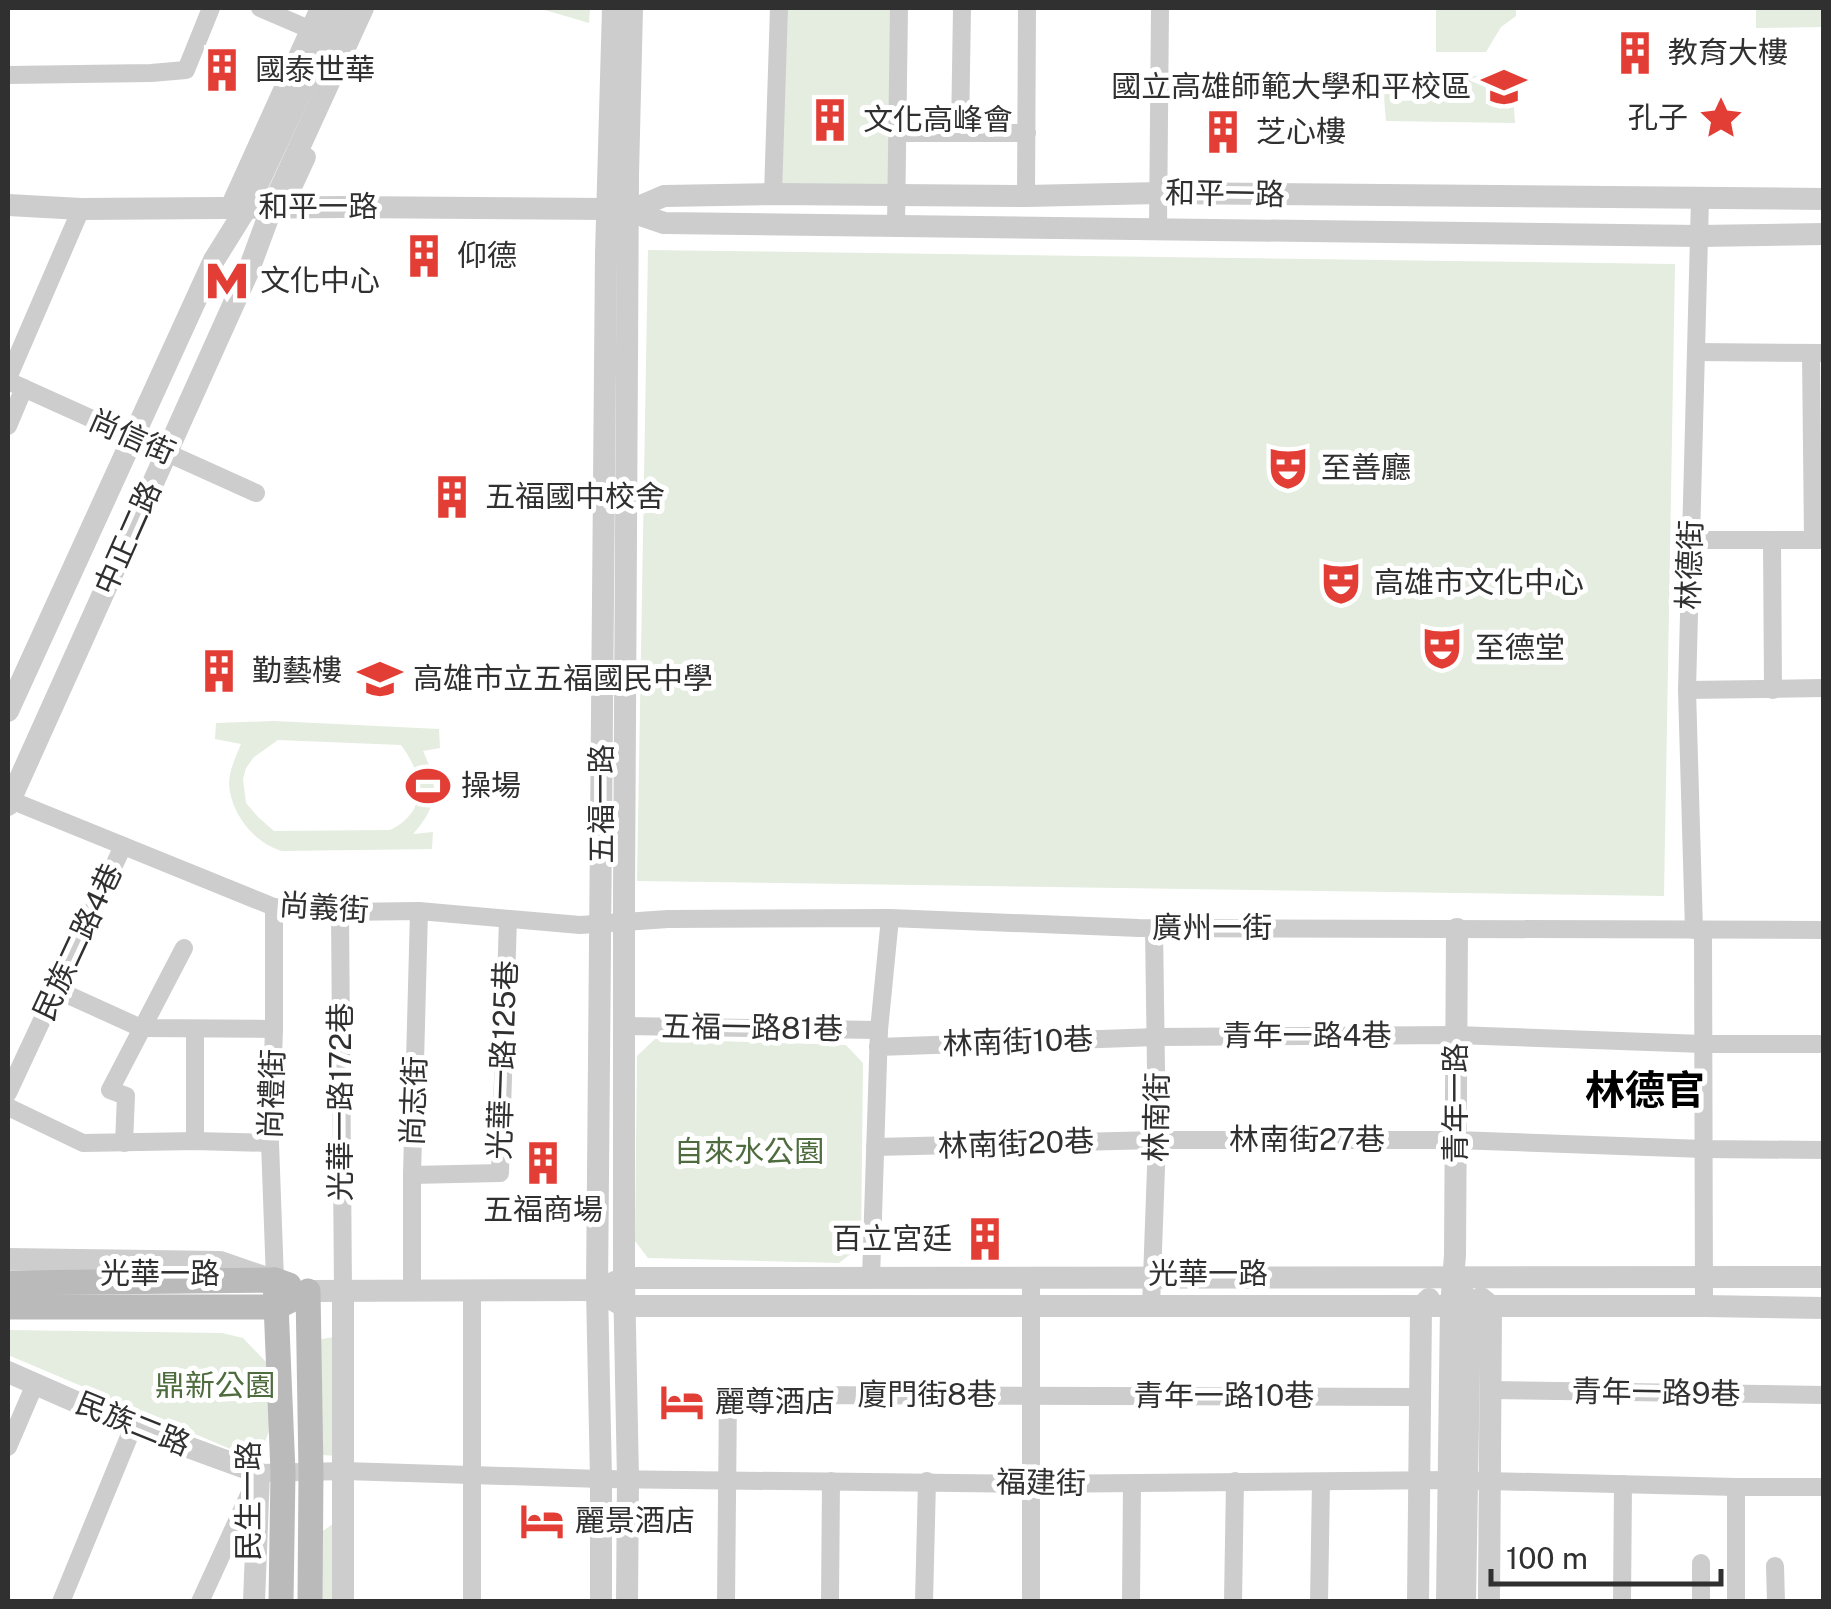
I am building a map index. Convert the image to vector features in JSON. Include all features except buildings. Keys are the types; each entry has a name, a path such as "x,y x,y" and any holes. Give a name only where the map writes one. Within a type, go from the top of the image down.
{"main road":[{"name":"光華一路","path":"8,1283 275,1280 308,1291"},
{"name":"民生一路","path":"275,1280 278,1307 271,1473 281,1602"},
{"name":"光華一路","path":"8,1307 278,1307 308,1291"},
{"name":"民生一路","path":"308,1291 310,1602"}],"street":[{"path":"8,75 186,70 210,8"},
{"path":"260,8 309,28"},
{"name":"中正二路","path":"8,801 248,272 258,207 309,28 319,8"},
{"name":"中正二路","path":"258,207 340,8"},
{"name":"中正二路","path":"258,207 363,8"},
{"name":"中正二路","path":"8,711 216,256 258,207 375,8"},
{"name":"五福一路","path":"612,8 618,210 627,1602"},
{"name":"五福一路","path":"601,1602 597,1290 600,924 618,210 632,8"},
{"path":"773,194 779,8"},
{"path":"896,224 899,8"},
{"path":"960,133 962,8"},
{"path":"1026,196 1027,8"},
{"path":"1158,228 1160,8"},
{"path":"898,133 1027,132"},
{"name":"和平一路","path":"618,210 664,196 773,194 1824,198"},
{"name":"林德街","path":"1700,199 1687,690 1704,1044 1704,1306"},
{"name":"和平一路","path":"8,204 81,209 618,210 664,223 1699,236 1824,234"},
{"path":"8,426 13,382 81,209"},
{"path":"1691,540 1818,540 1817,353 1696,352"},
{"name":"尚信街","path":"13,382 256,493"},
{"path":"1772,541 1773,690"},
{"path":"1687,690 1824,688"},
{"name":"尚義街","path":"8,801 274,908 419,912 600,924"},
{"name":"民族二路4巷","path":"8,1092 123,846"},
{"name":"尚禮街","path":"274,908 270,1143 275,1280"},
{"name":"光華一路172巷","path":"340,912 343,1291"},
{"name":"尚志街","path":"412,1290 419,912"},
{"path":"871,1278 878,1039 890,918"},
{"name":"廣州一街","path":"600,924 624,920 890,918 1154,928 1824,930"},
{"name":"光華一路125巷","path":"412,1175 500,1173 508,919"},
{"name":"林南街","path":"1152,1306 1158,1140 1154,928"},
{"name":"青年一路","path":"1447,1602 1490,1390 1470,1306 1455,1277 1457,929"},
{"path":"124,1143 126,1096 110,1090 184,948"},
{"path":"55,989 141,1028 274,1028"},
{"name":"五福一路81巷","path":"625,1026 878,1039"},
{"path":"195,1030 195,1141"},
{"name":"青年一路4巷","path":"1157,1037 1456,1035 1824,1044"},
{"name":"林南街10巷","path":"878,1039 1157,1037"},
{"path":"8,1107 83,1143 270,1143"},
{"name":"林南街27巷","path":"1158,1140 1456,1140 1824,1150"},
{"name":"林南街20巷","path":"875,1148 1158,1140"},
{"name":"光華一路","path":"8,1260 220,1262 275,1280"},
{"path":"1418,1602 1421,1306 1455,1277 1470,1306"},
{"name":"光華一路","path":"308,1291 597,1290 624,1278 1824,1277"},
{"path":"1031,1278 1031,1602"},
{"path":"472,1290 472,1602"},
{"path":"597,1290 624,1306"},
{"path":"343,1291 344,1602"},
{"name":"光華一路","path":"624,1306 1824,1308"},
{"name":"青年一路","path":"1465,1602 1470,1306"},
{"name":"民族二路","path":"8,1372 133,1427 271,1473"},
{"path":"8,1447 35,1384"},
{"name":"青年一路9巷","path":"1490,1390 1824,1396"},
{"name":"青年一路10巷","path":"1030,1395 1418,1397"},
{"name":"廈門街8巷","path":"726,1480 728,1396 1030,1395"},
{"path":"61,1602 133,1427"},
{"name":"福建街","path":"271,1473 344,1471 602,1479 1031,1484 1469,1480 1824,1487"},
{"path":"200,1602 271,1473"},
{"name":"民生一路","path":"254,1602 271,1473"},
{"path":"726,1480 726,1602"},
{"name":"青年一路","path":"1469,1480 1488,1602"},
{"path":"830,1602 832,1481"},
{"path":"1233,1602 1234,1481"},
{"path":"924,1602 928,1482"},
{"path":"1319,1602 1321,1482"},
{"path":"1131,1602 1132,1484"},
{"path":"1622,1602 1623,1484"},
{"path":"1736,1487 1736,1602"},
{"path":"1701,1563 1701,1602"},
{"path":"1775,1566 1776,1602"}],"green space":[{"path":"538,8 590,8 589,23"},
{"path":"783,8 892,8 889,188 778,186"},
{"path":"1436,8 1516,8 1516,16 1501,27 1486,52 1436,52"},
{"path":"1756,8 1823,8 1823,27 1756,28"},
{"path":"1394,72 1395,101 1433,100 1433,75 1486,76 1496,95 1514,107 1515,123 1386,121 1385,88"},
{"path":"648,250 1675,264 1664,896 637,881"},
{"name":"操場","path":"274,721 439,729 440,748 423,751 434,785 432,804 413,834 433,832 432,849 282,851 272,847 253,834 234,806 229,779 241,744 215,739 216,723","holes":["278,740 401,745 414,768 419,792 411,813 390,830 274,831 246,803 246,768 254,757"]},
{"name":"自來水公園","path":"655,1039 846,1045 863,1063 861,1246 839,1263 648,1258 635,1241 637,1056"},
{"name":"鼎新公園","path":"8,1330 222,1333 243,1338 268,1364 271,1407 266,1439 257,1449 240,1453 8,1355"},
{"path":"334,1337 336,1456 323,1455 318,1348 322,1339"},
{"path":"334,1523 340,1601 321,1602 323,1531"}],"place":[{"name":"教育大樓","path":"1635,53"},
{"name":"國泰世華","path":"222,70"},
{"name":"國立高雄師範大學和平校區","path":"1504,87"},
{"name":"孔子","path":"1721,118"},
{"name":"文化高峰會","path":"830,120"},
{"name":"芝心樓","path":"1223,132"},
{"name":"仰德","path":"424,256"},
{"name":"文化中心","path":"227,281"},
{"name":"至善廳","path":"1288,468"},
{"name":"五福國中校舍","path":"452,497"},
{"name":"高雄市文化中心","path":"1341,583"},
{"name":"至德堂","path":"1442,648"},
{"name":"勤藝樓","path":"219,671"},
{"name":"高雄市立五福國民中學","path":"380,679"},
{"name":"操場","path":"428,786"},
{"name":"五福商場","path":"543,1163"},
{"name":"百立宮廷","path":"985,1239"},
{"name":"麗尊酒店","path":"682,1402"},
{"name":"麗景酒店","path":"542,1521"}],"district":[{"name":"林德官","path":"1645,1090"}]}
